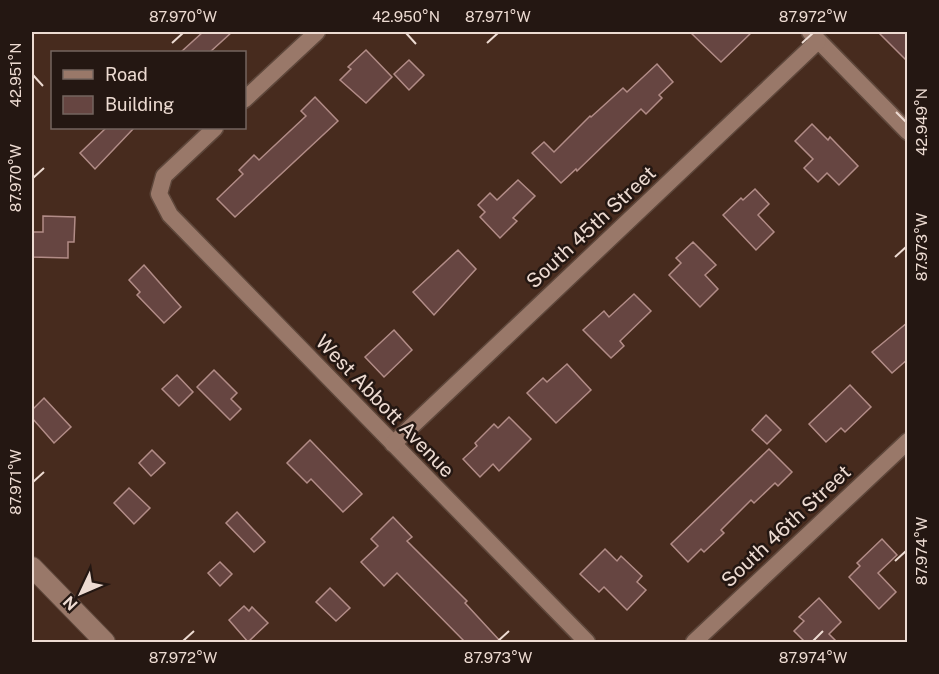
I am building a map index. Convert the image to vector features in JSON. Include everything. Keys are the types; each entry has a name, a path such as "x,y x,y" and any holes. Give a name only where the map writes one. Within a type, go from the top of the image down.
{"street":[{"path":"246,98 317,32"},
{"path":"814,36 908,132"},
{"name":"South 45th Street","path":"393,444 814,36"},
{"name":"West Abbott Avenue","path":"215,129 164,176 159,194 170,215 587,642"},
{"name":"South 46th Street","path":"694,642 908,441"},
{"path":"32,567 105,642"}],"building":[{"path":"203,32 232,32 211,51 182,51"},
{"path":"690,32 752,32 721,62"},
{"path":"878,32 908,32 908,62"},
{"path":"366,50 392,77 366,103 340,80 351,69 348,67"},
{"path":"409,60 424,75 409,90 394,74"},
{"path":"657,64 673,82 659,95 662,98 646,114 641,109 577,171 576,169 561,183 532,153 544,142 554,152 590,116 623,88 627,92"},
{"path":"315,97 338,121 235,217 217,199 243,174 239,170 254,155 259,160 306,116 301,111"},
{"path":"812,124 828,140 830,137 858,166 839,185 827,173 818,182 804,168 813,159 795,141"},
{"path":"105,129 133,129 95,169 80,153"},
{"path":"518,180 535,196 513,218 517,221 500,238 480,217 485,212 478,205 490,193 497,200"},
{"path":"755,189 769,204 758,215 774,232 756,250 723,215 741,198 743,200"},
{"path":"43,216 75,217 74,242 68,242 68,258 32,257 32,232 43,232"},
{"path":"693,242 716,265 705,275 718,289 700,307 669,275 681,263 676,258"},
{"path":"458,250 476,269 434,315 413,292"},
{"path":"144,265 181,307 164,323 137,295 140,292 129,280"},
{"path":"634,294 651,311 620,341 624,346 611,358 583,330 604,311 609,317"},
{"path":"908,322 908,359 892,373 872,352"},
{"path":"394,330 412,350 384,377 365,357"},
{"path":"567,364 591,390 556,423 527,393 543,378 547,382"},
{"path":"214,370 237,393 231,399 241,409 230,420 197,387"},
{"path":"177,375 193,392 179,406 162,389"},
{"path":"850,385 871,407 845,432 841,428 826,442 809,424"},
{"path":"44,398 71,427 54,443 32,418 32,410"},
{"path":"766,415 781,430 767,444 752,430"},
{"path":"509,417 531,439 499,471 493,464 480,477 463,459 477,446 475,443 494,424 498,428"},
{"path":"310,440 362,494 343,512 311,479 307,483 287,463"},
{"path":"769,449 792,472 778,486 775,483 754,503 751,500 721,530 724,533 704,552 701,549 688,562 671,544"},
{"path":"152,450 165,463 151,476 139,463"},
{"path":"129,488 150,508 134,524 114,503"},
{"path":"237,512 265,542 254,552 226,523"},
{"path":"393,517 412,537 407,541 467,601 465,603 501,642 465,642 397,573 384,586 361,562 378,546 371,539"},
{"path":"882,539 897,555 878,573 896,592 879,609 849,577 860,566 857,563"},
{"path":"605,549 617,561 621,556 642,576 637,582 646,590 627,610 604,587 599,592 580,574"},
{"path":"220,562 232,574 220,586 208,573"},
{"path":"330,588 350,608 336,621 316,602"},
{"path":"819,598 841,622 829,634 837,642 805,642 794,631 804,621 799,617"},
{"path":"244,606 249,611 252,607 268,623 248,642 229,620"}]}
